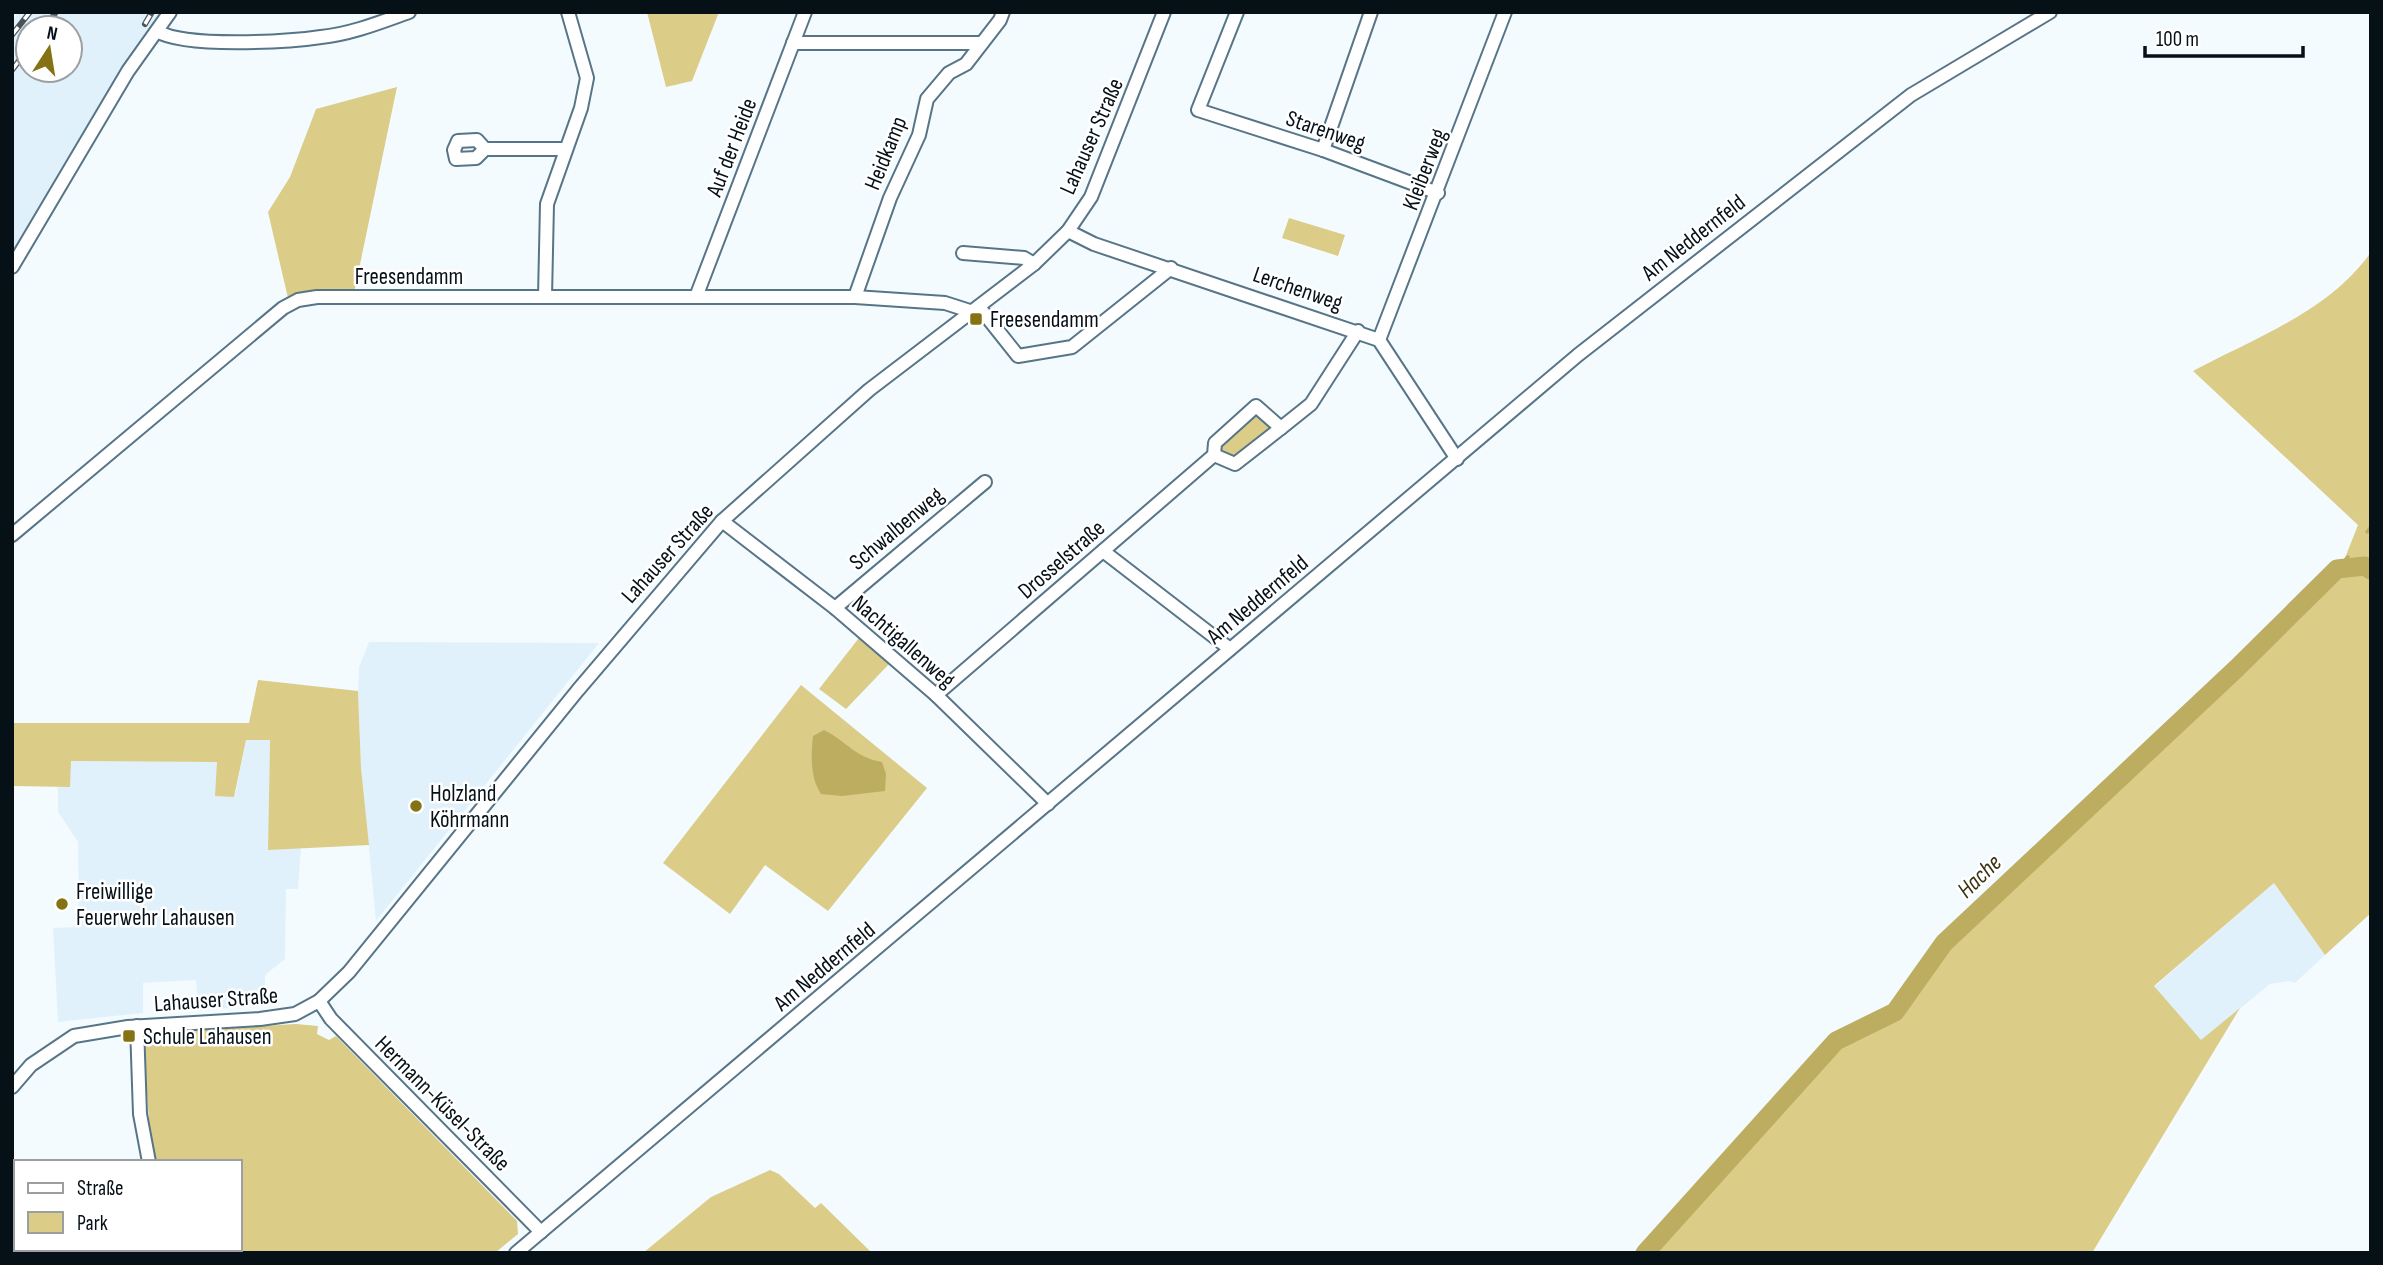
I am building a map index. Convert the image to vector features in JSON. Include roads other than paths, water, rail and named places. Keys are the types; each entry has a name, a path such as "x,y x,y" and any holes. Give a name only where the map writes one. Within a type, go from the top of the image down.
{"street":[{"path":"12,267 115,93 170,12"},
{"path":"157,31 168,38 216,40 323,37 409,12"},
{"path":"545,297 545,221 565,149 581,108 587,78 568,12"},
{"name":"Auf der Heide","path":"696,297 805,12"},
{"name":"Heidkamp","path":"855,297 890,198 919,135 927,99 949,73 966,64 1000,20 1003,12"},
{"name":"Lahauser Straße","path":"12,1087 31,1065 75,1036 137,1026 260,1019 295,1014 319,1001 349,972 578,690 722,521 869,390 1034,264 1068,231 1091,197 1164,12"},
{"name":"Starenweg","path":"1237,12 1199,110 1323,150 1438,193"},
{"path":"1323,150 1371,12"},
{"name":"Kleiberweg","path":"1379,340 1506,12"},
{"name":"Am Neddernfeld","path":"516,1253 1589,347 1911,95 2050,12"},
{"path":"793,43 982,43"},
{"path":"485,149 565,149"},
{"name":"Lerchenweg","path":"1068,231 1094,244 1379,340"},
{"path":"963,253 1024,258 1034,264"},
{"path":"976,309 1018,356 1072,347 1171,268"},
{"name":"Freesendamm","path":"12,535 284,308 298,300 317,297 855,297 945,303 976,309"},
{"path":"1214,455 1235,464 1311,404 1358,331"},
{"path":"1379,340 1457,459"},
{"name":"Drosselstraße","path":"936,695 1214,455 1215,443 1256,406 1281,428"},
{"name":"Schwalbenweg","path":"835,608 985,482"},
{"name":"Nachtigallenweg","path":"722,521 835,608 936,695 1048,804"},
{"path":"1103,551 1230,649"},
{"name":"Hermann-Küsel-Straße","path":"319,1001 331,1019 541,1232"},
{"name":"Lahauser Straße","path":"137,1026 139,1114 149,1160"}],"waterway":[{"path":"2367,532 2371,527"},
{"path":"2337,569 2348,557"},
{"name":"Hache","path":"1645,1253 1836,1041 1895,1012 1944,943 2237,668 2337,569 2365,566 2371,570"}],"railway":[{"path":"12,35 30,12"},
{"path":"145,24 152,12"}],"place":[{"name":"Freesendamm","path":"976,319"},
{"name":"Holzland Köhrmann","path":"416,806"},
{"name":"Freiwillige Feuerwehr Lahausen","path":"62,904"},
{"name":"Schule Lahausen","path":"129,1036"}]}
